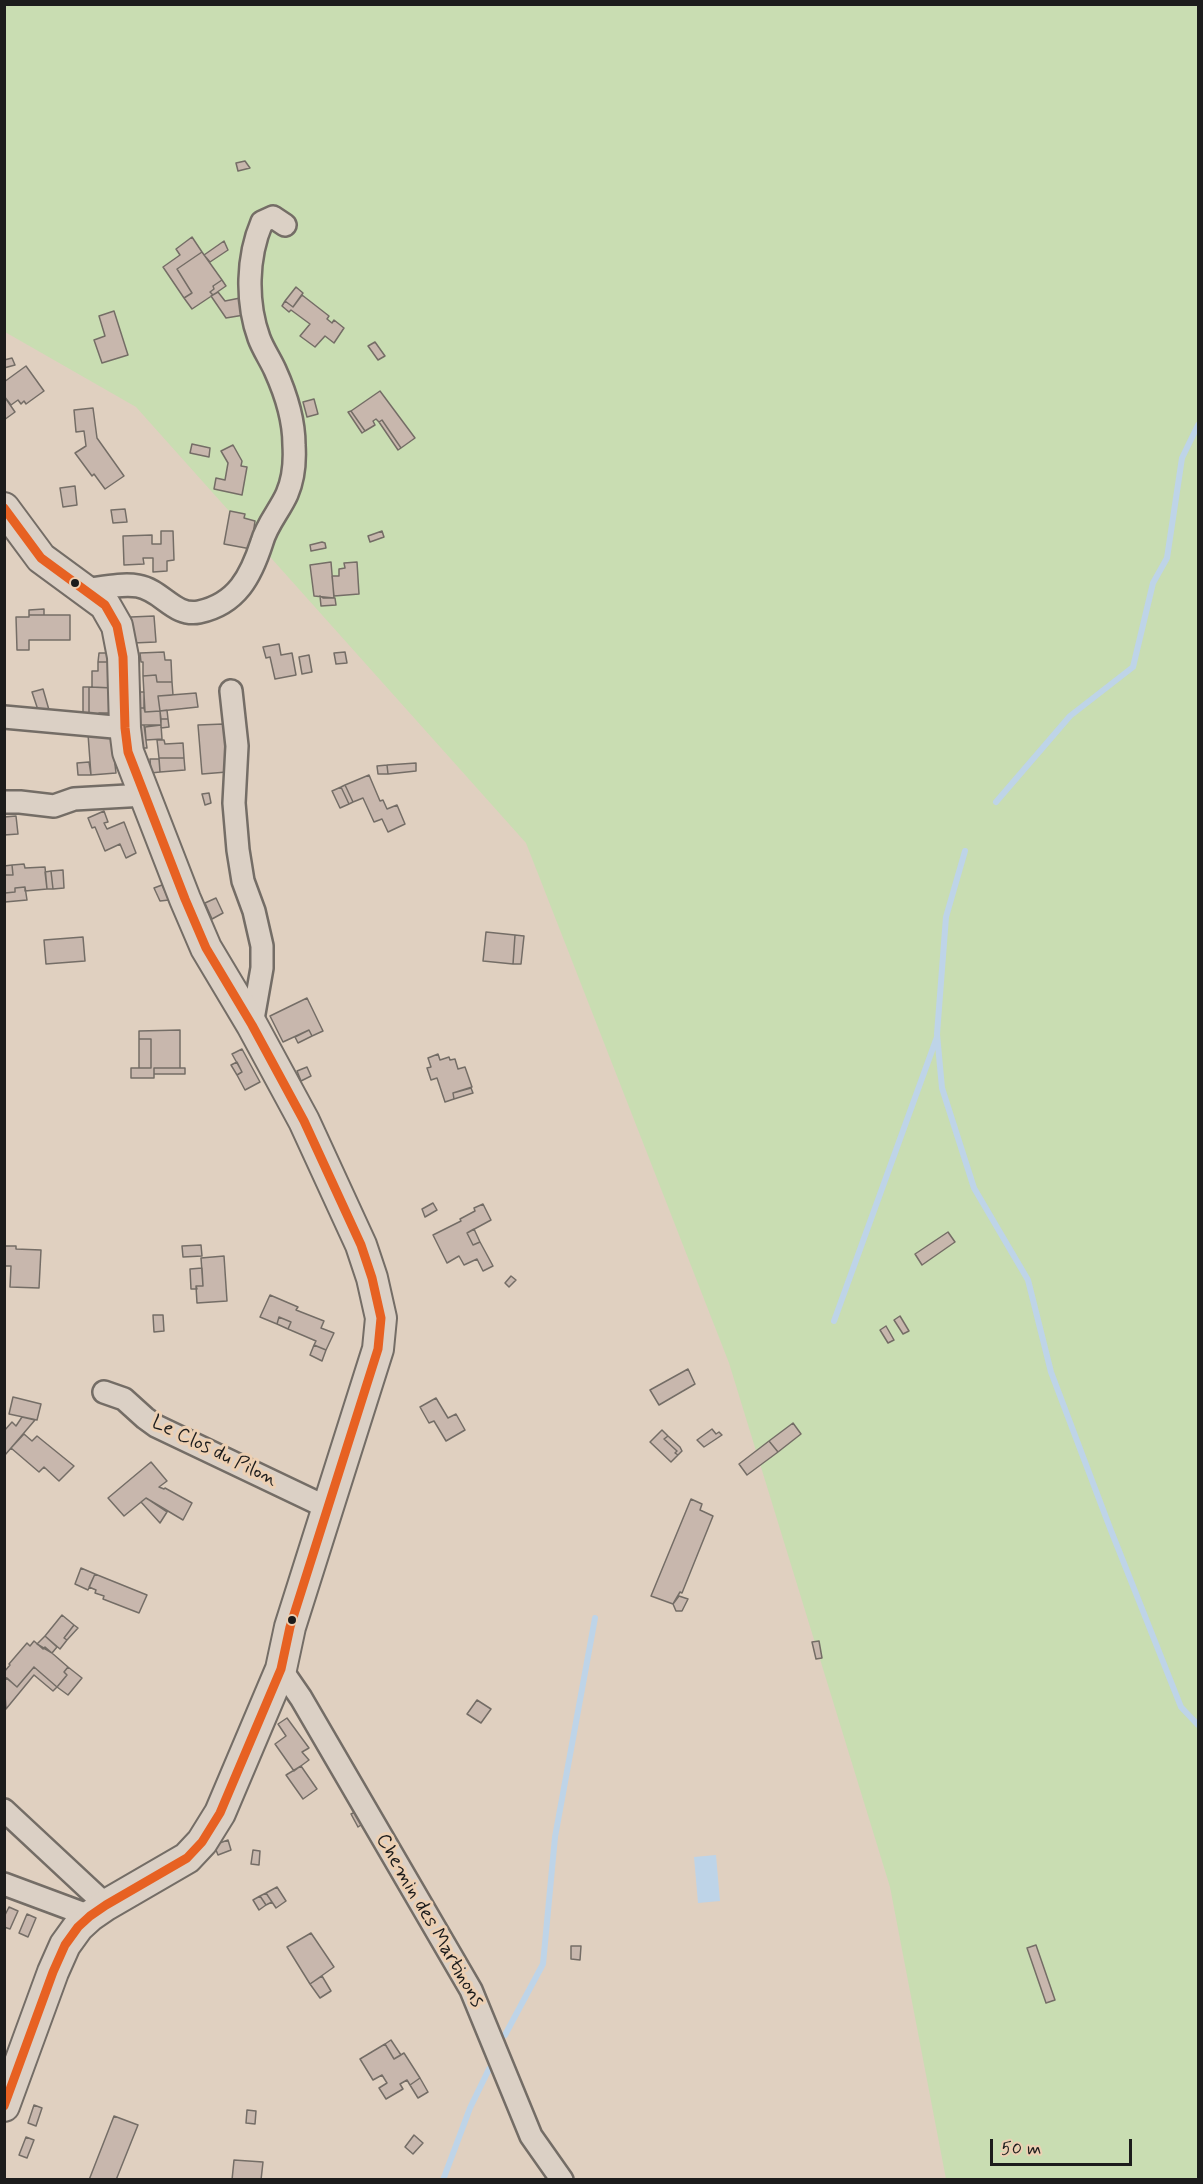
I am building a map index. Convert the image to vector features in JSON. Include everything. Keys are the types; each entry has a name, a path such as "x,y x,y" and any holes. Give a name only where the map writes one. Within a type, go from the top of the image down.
{"street":[{"path":"84,590 137,586 151,590 177,609 188,613 200,612 226,601 240,589 249,576 270,524 288,493 294,470 295,441 285,394 260,340 252,315 250,282 254,240 262,222 273,217 285,225"},
{"path":"4,508 41,558 105,606 117,626 123,657 128,752 206,948 252,1025 304,1121 361,1245 372,1278 381,1318 378,1349 290,1627 281,1669 220,1814 202,1842 187,1858 98,1910 78,1927 65,1945 53,1972 4,2106"},
{"path":"231,690 237,746 234,803 238,850 243,881 254,911 262,946 261,979 252,1025"},
{"path":"4,717 125,728"},
{"path":"4,802 54,806 74,799 145,795"},
{"name":"Le Clos du Pilon","path":"104,1392 124,1399 156,1426 328,1508"},
{"name":"Chemin des Martinons","path":"281,1669 301,1698 471,1990 531,2136 562,2180"},
{"path":"4,1810 98,1910"},
{"path":"4,1884 98,1910"}],"green space":[{"path":"5,5 1198,5 1198,2179 946,2179 890,1887 729,1363 526,843 136,407 5,332"}],"water":[{"path":"716,1855 720,1901 698,1903 694,1857"}],"building":[{"path":"245,161 250,168 238,171 236,163"},
{"path":"192,237 202,252 177,269 192,293 184,298 163,267 180,255 176,249"},
{"path":"224,241 228,250 210,262 204,255"},
{"path":"202,252 222,280 213,286 214,289 210,292 213,295 192,309 184,298 192,293 177,269"},
{"path":"222,280 226,286 213,295 210,292 214,289 213,286"},
{"path":"296,287 303,293 293,307 285,301"},
{"path":"218,292 225,301 240,298 244,315 226,318 211,296"},
{"path":"302,295 329,316 327,319 332,323 334,320 344,328 334,343 325,336 315,347 300,336 310,324 282,306 285,301 293,307"},
{"path":"114,311 128,355 102,363 94,340 105,336 99,316"},
{"path":"375,342 385,356 378,360 368,346"},
{"path":"12,358 15,365 4,368 4,360"},
{"path":"26,366 44,391 26,404 24,401 21,404 18,400 11,405 4,396 4,382"},
{"path":"380,391 415,438 401,448 382,420 379,422 376,419 373,421 375,425 365,431 351,411"},
{"path":"4,396 15,412 4,420"},
{"path":"314,399 318,414 307,417 303,402"},
{"path":"93,408 97,438 124,476 105,489 75,453 86,446 84,431 76,432 74,410"},
{"path":"351,411 365,431 362,433 348,412"},
{"path":"382,420 401,448 398,450 379,422"},
{"path":"192,444 210,448 209,457 190,453"},
{"path":"233,445 242,461 241,466 247,467 242,495 214,489 216,478 225,480 228,463 221,451"},
{"path":"75,486 77,505 63,507 60,488"},
{"path":"125,509 127,522 113,523 111,510"},
{"path":"230,511 245,514 244,518 255,521 251,549 224,544"},
{"path":"161,531 173,531 174,560 167,561 167,571 153,572 153,558 143,558 144,564 124,565 123,536 152,535 152,544 161,544"},
{"path":"382,531 384,537 370,542 368,536"},
{"path":"325,543 326,548 311,551 310,545"},
{"path":"331,562 334,598 314,596 310,565"},
{"path":"357,562 359,594 334,596 332,576 339,576 339,569 345,568 344,563"},
{"path":"320,596 335,598 336,605 321,606"},
{"path":"44,609 44,615 29,615 29,610"},
{"path":"29,615 70,615 70,640 29,640 29,650 17,650 16,617 29,617"},
{"path":"154,616 156,642 133,643 131,617"},
{"path":"279,644 281,655 292,653 296,675 275,679 270,657 266,658 263,647"},
{"path":"164,652 165,660 171,660 172,682 157,682 156,675 143,676 143,662 141,662 140,653"},
{"path":"345,652 347,663 336,664 334,653"},
{"path":"99,653 113,653 113,662 98,662"},
{"path":"309,655 312,672 302,674 299,657"},
{"path":"98,662 113,662 113,688 92,687 92,671 98,671"},
{"path":"156,675 157,682 172,682 173,695 158,696 160,711 145,712 143,676"},
{"path":"130,684 139,684 140,692 144,692 144,708 132,708"},
{"path":"83,687 89,687 89,719 83,719"},
{"path":"89,687 113,688 113,713 99,713 99,718 89,719"},
{"path":"43,689 49,710 39,713 32,692"},
{"path":"196,693 198,707 160,711 158,696"},
{"path":"132,708 144,708 145,712 160,711 161,725 133,725"},
{"path":"167,710 168,719 161,719 160,711"},
{"path":"161,719 168,719 169,727 161,728"},
{"path":"224,724 227,772 202,774 198,725"},
{"path":"133,725 144,725 147,748 141,748"},
{"path":"161,725 162,739 146,740 145,727"},
{"path":"111,732 116,773 91,775 88,734"},
{"path":"157,740 164,740 165,744 183,743 184,758 159,758"},
{"path":"159,758 184,758 185,770 160,772"},
{"path":"150,759 159,759 160,772 151,773"},
{"path":"89,762 91,775 78,775 77,763"},
{"path":"416,763 416,771 388,774 387,765"},
{"path":"387,765 388,774 378,774 377,766"},
{"path":"369,775 380,801 383,800 387,809 397,805 405,824 388,832 382,819 374,822 363,798 353,802 345,785"},
{"path":"345,785 353,802 349,804 341,787"},
{"path":"341,787 349,804 340,808 332,791"},
{"path":"209,793 211,803 205,805 202,794"},
{"path":"104,811 108,822 104,823 107,829 124,822 136,853 126,858 120,844 105,851 95,827 92,828 88,818"},
{"path":"16,816 18,834 4,835 4,817"},
{"path":"24,864 25,868 45,867 47,889 25,891 25,887 15,888 15,892 5,893 4,875 13,875 12,865"},
{"path":"12,865 13,875 4,875 4,866"},
{"path":"63,870 64,888 53,889 51,871"},
{"path":"51,871 53,889 47,889 45,872"},
{"path":"162,885 169,900 160,901 154,888"},
{"path":"25,887 27,900 5,902 5,893 15,892 15,888"},
{"path":"216,898 223,913 212,919 205,903"},
{"path":"486,932 515,935 513,964 483,961"},
{"path":"515,935 524,936 521,964 513,964"},
{"path":"83,937 85,961 46,964 44,940"},
{"path":"307,998 323,1031 312,1036 309,1030 283,1042 270,1016"},
{"path":"180,1030 180,1068 154,1068 154,1078 131,1078 131,1068 151,1068 151,1039 139,1039 139,1031"},
{"path":"309,1030 312,1036 298,1043 295,1037"},
{"path":"139,1039 151,1039 151,1068 139,1068"},
{"path":"242,1049 260,1082 245,1090 237,1075 242,1072 232,1054"},
{"path":"438,1054 440,1060 449,1057 450,1060 455,1059 458,1069 465,1067 472,1087 453,1093 454,1099 445,1102 437,1078 431,1080 427,1068 431,1067 428,1058"},
{"path":"237,1062 242,1072 237,1075 231,1065"},
{"path":"307,1067 311,1076 301,1081 297,1071"},
{"path":"154,1068 185,1068 185,1074 154,1074"},
{"path":"471,1088 473,1093 454,1099 453,1093"},
{"path":"433,1203 437,1210 425,1217 422,1209"},
{"path":"483,1204 491,1220 467,1233 473,1245 480,1242 493,1266 483,1271 477,1259 464,1265 459,1256 447,1263 433,1235 461,1221 460,1219 475,1211 474,1208"},
{"path":"474,1229 480,1242 473,1245 467,1233"},
{"path":"948,1232 955,1242 922,1265 915,1254"},
{"path":"201,1245 202,1256 183,1257 182,1246"},
{"path":"4,1246 41,1250 39,1288 10,1287 11,1266 4,1266"},
{"path":"224,1256 227,1301 197,1303 196,1286 203,1286 201,1258"},
{"path":"202,1268 203,1286 191,1289 190,1269"},
{"path":"511,1276 516,1280 509,1287 505,1283"},
{"path":"270,1295 298,1307 296,1310 324,1321 321,1328 334,1333 326,1350 314,1345 316,1341 288,1329 291,1322 279,1317 277,1324 260,1317"},
{"path":"153,1315 163,1315 164,1331 154,1332"},
{"path":"900,1316 909,1331 903,1334 894,1320"},
{"path":"279,1317 291,1322 288,1329 277,1324"},
{"path":"886,1326 894,1340 888,1343 880,1330"},
{"path":"314,1345 326,1350 322,1361 310,1355"},
{"path":"688,1369 695,1384 659,1405 650,1390"},
{"path":"13,1397 41,1404 37,1420 9,1414"},
{"path":"436,1398 448,1418 456,1414 465,1430 446,1441 434,1421 429,1423 420,1407"},
{"path":"22,1417 35,1420 5,1455 4,1431 12,1422 16,1426"},
{"path":"793,1423 801,1434 778,1452 769,1441"},
{"path":"712,1429 716,1434 719,1432 722,1435 704,1447 697,1440"},
{"path":"662,1430 668,1436 664,1439 677,1451 675,1453 678,1455 671,1462 650,1442"},
{"path":"24,1434 32,1441 37,1436 74,1466 59,1481 44,1467 39,1472 11,1448"},
{"path":"668,1436 680,1447 682,1451 678,1455 675,1453 677,1451 664,1439"},
{"path":"769,1441 778,1452 747,1475 739,1464"},
{"path":"151,1462 167,1481 159,1487 192,1503 183,1520 146,1498 124,1516 108,1498"},
{"path":"146,1498 167,1512 160,1523 141,1502"},
{"path":"691,1499 702,1504 700,1510 713,1516 682,1593 680,1592 673,1604 651,1596"},
{"path":"81,1568 95,1574 88,1590 75,1584"},
{"path":"95,1574 147,1595 139,1613 103,1599 104,1596 95,1593 96,1590 89,1587"},
{"path":"679,1596 688,1599 682,1611 676,1611 673,1604"},
{"path":"62,1615 74,1625 64,1638 67,1640 60,1649 45,1636"},
{"path":"74,1625 78,1628 67,1640 64,1638"},
{"path":"45,1636 57,1647 52,1653 37,1644"},
{"path":"34,1641 43,1649 45,1647 68,1667 64,1672 67,1675 57,1687 34,1667 17,1687 4,1676 9,1664 27,1643 30,1646"},
{"path":"819,1641 822,1658 816,1659 812,1642"},
{"path":"34,1667 57,1687 53,1691 34,1675 6,1709 4,1681 7,1678 17,1687"},
{"path":"68,1667 82,1678 68,1695 57,1687 67,1675 64,1672"},
{"path":"477,1700 491,1709 481,1723 467,1714"},
{"path":"287,1718 309,1748 302,1752 309,1760 294,1771 275,1744 286,1736 278,1724"},
{"path":"301,1766 317,1789 303,1799 286,1775"},
{"path":"358,1811 364,1823 358,1827 351,1814"},
{"path":"228,1840 231,1850 218,1855 214,1845"},
{"path":"253,1850 260,1851 259,1865 251,1864"},
{"path":"277,1887 286,1901 276,1908 266,1893"},
{"path":"266,1893 272,1902 266,1905 260,1896"},
{"path":"260,1896 266,1905 259,1910 253,1900"},
{"path":"9,1907 18,1911 10,1929 4,1927 4,1917"},
{"path":"27,1914 36,1918 28,1937 19,1933"},
{"path":"311,1933 334,1967 310,1984 287,1947"},
{"path":"1036,1945 1055,2000 1046,2003 1027,1948"},
{"path":"571,1946 581,1946 580,1960 571,1959"},
{"path":"322,1976 331,1991 320,1998 310,1984"},
{"path":"391,2040 401,2055 394,2059 385,2044"},
{"path":"385,2044 394,2059 404,2053 420,2078 410,2085 407,2080 400,2084 403,2089 386,2099 379,2088 387,2083 382,2075 373,2080 360,2059"},
{"path":"420,2078 428,2092 418,2098 410,2085"},
{"path":"34,2105 42,2108 36,2126 28,2123"},
{"path":"247,2110 256,2111 255,2124 246,2123"},
{"path":"114,2116 138,2125 116,2180 89,2180"},
{"path":"414,2135 423,2143 413,2154 405,2147"},
{"path":"26,2137 34,2140 27,2158 19,2155"},
{"path":"234,2160 263,2162 261,2180 232,2180"}],"waterway":[{"path":"996,802 1070,716 1133,667 1153,583 1167,558 1182,458 1198,425"},
{"path":"965,851 946,917 937,1034 942,1088 974,1188 1028,1280 1051,1372 1181,1707 1198,1725"},
{"path":"834,1321 937,1037"},
{"path":"505,2035 543,1964 555,1837 595,1618"},
{"path":"443,2180 470,2108 489,2069"}],"transit line":[{"path":"4,508 41,558 105,605 117,626 123,657 128,752 206,948 252,1025 304,1121 361,1245 372,1278 381,1318 378,1349 290,1627 281,1669 220,1813 202,1842 187,1858 106,1905 78,1927 65,1945 53,1972 4,2106"}]}
